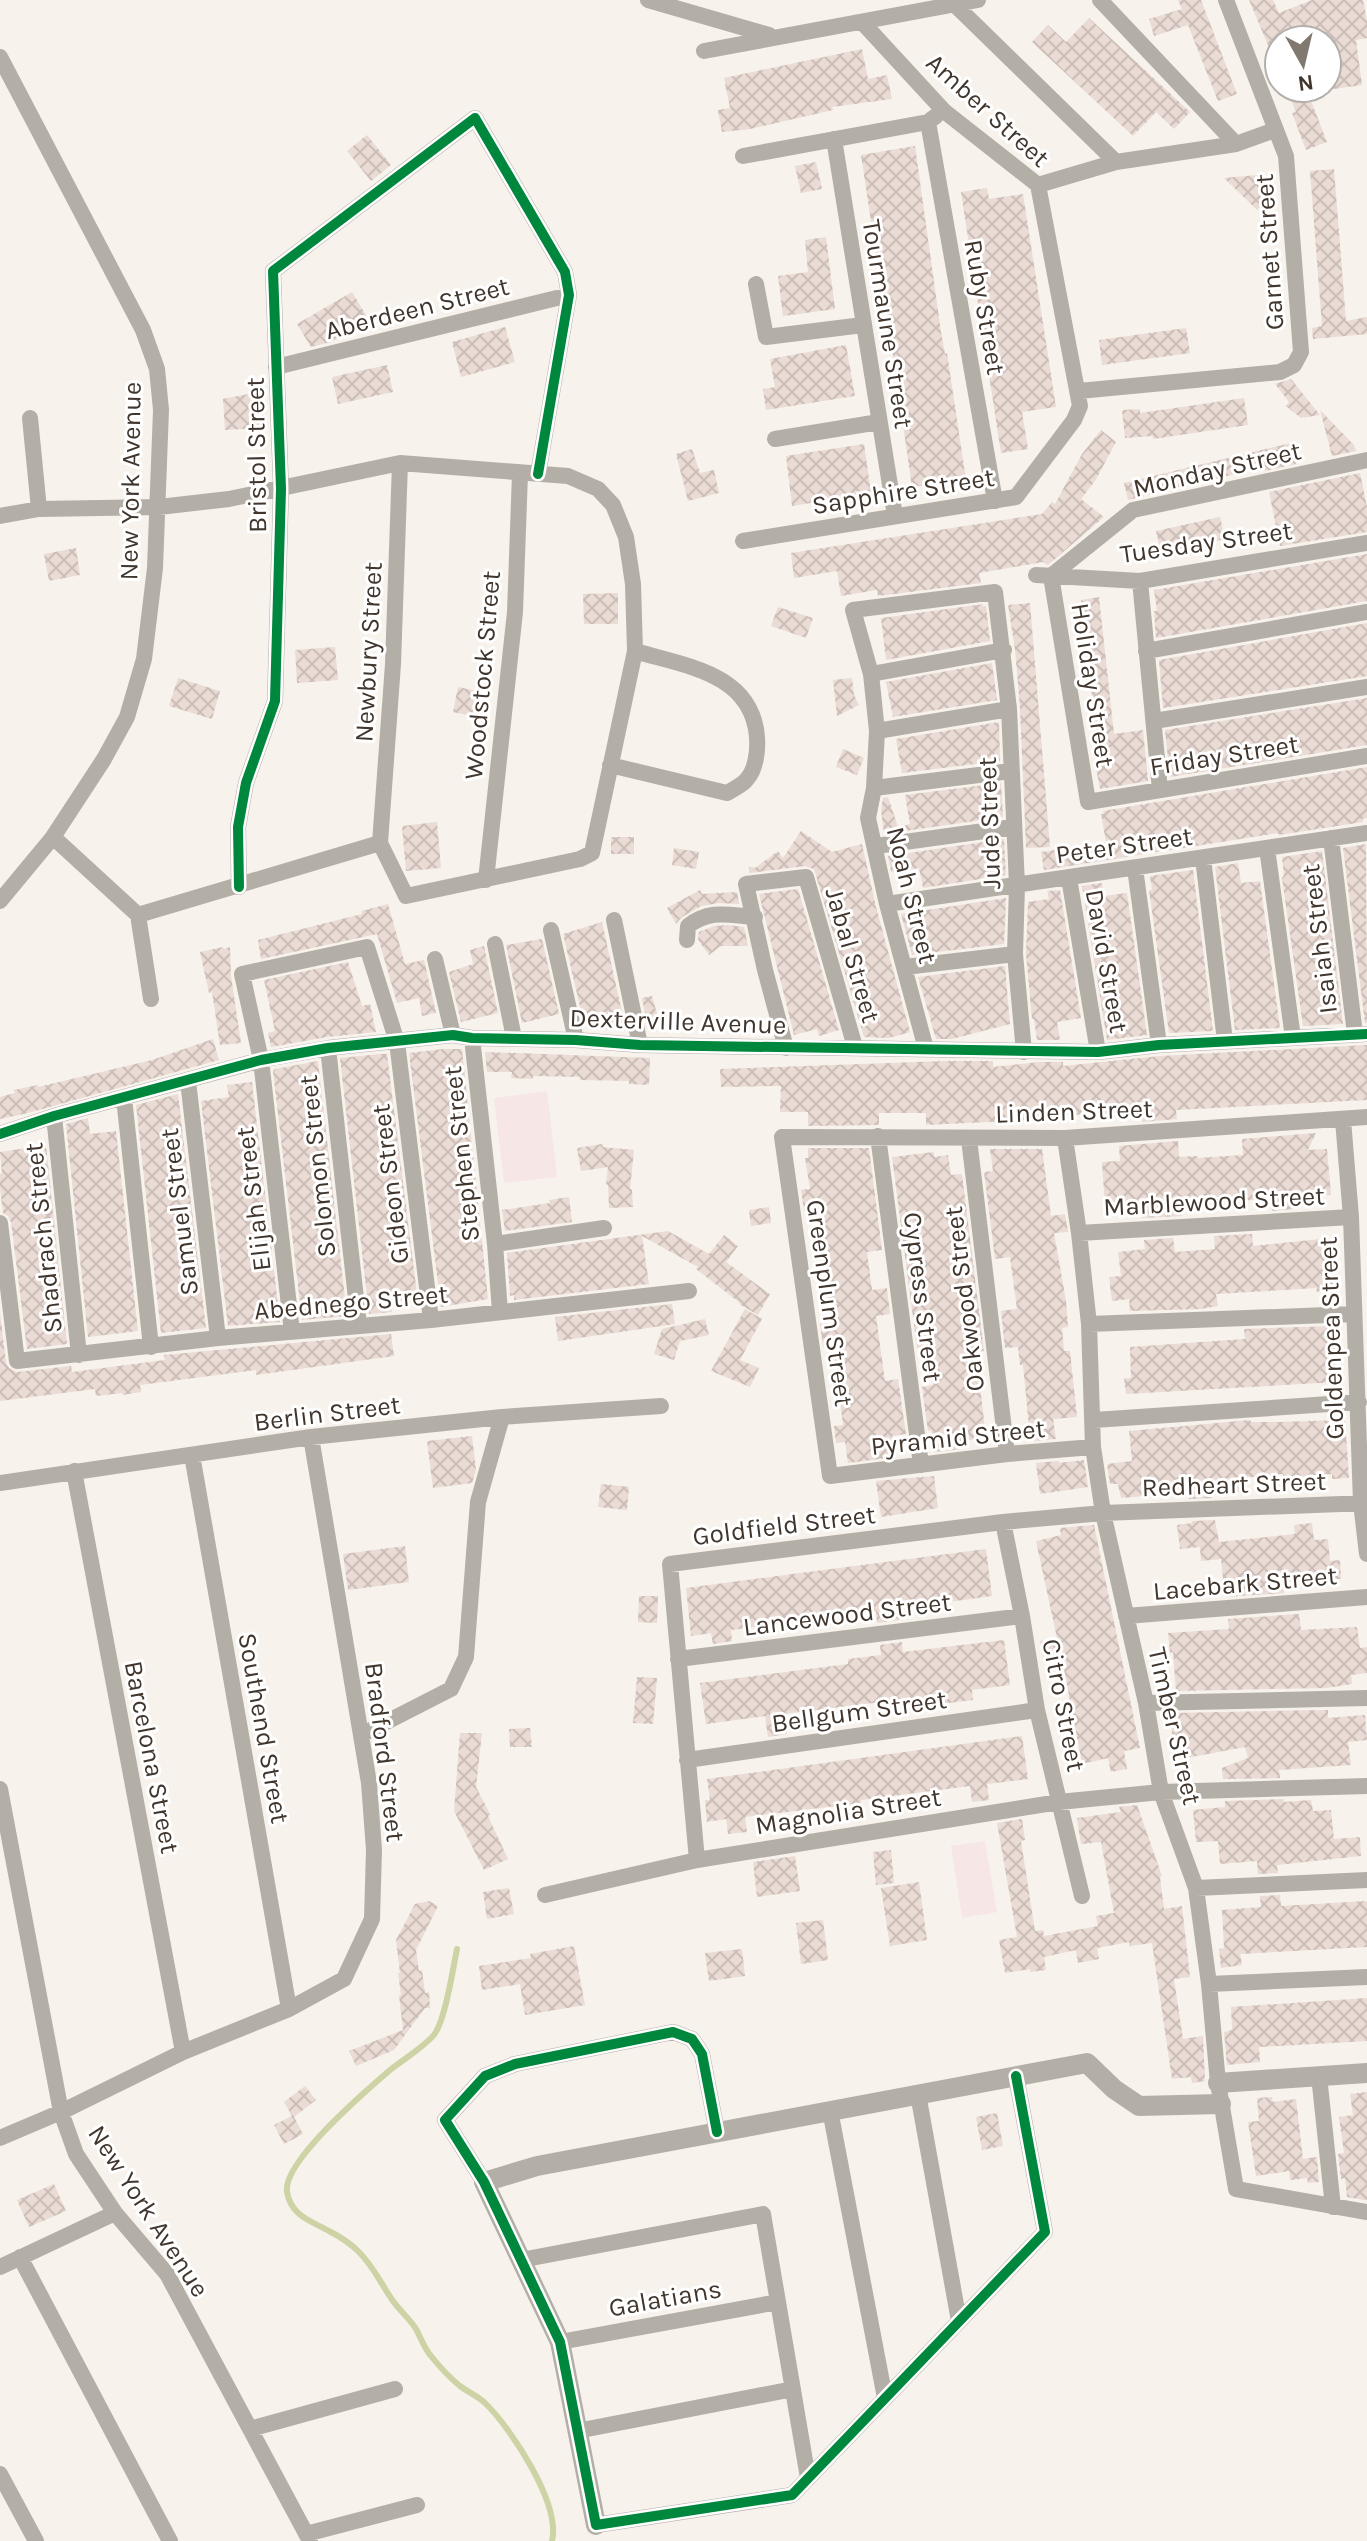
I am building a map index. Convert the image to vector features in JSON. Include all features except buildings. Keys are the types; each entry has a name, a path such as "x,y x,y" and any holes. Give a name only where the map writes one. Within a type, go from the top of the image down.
{"street":[{"path":"648,0 775,37"},
{"path":"704,51 952,2 978,0"},
{"path":"1100,0 1236,144"},
{"name":"Garnet Street","path":"1079,391 1280,372 1294,365 1301,352 1286,156 1226,0"},
{"path":"952,2 1116,162"},
{"name":"Amber Street","path":"862,22 944,111 1038,185 1079,391"},
{"name":"New York Avenue","path":"0,57 143,330 157,369 161,410 155,568 144,659 127,717 104,759 53,837 0,901"},
{"path":"743,156 928,122 944,111"},
{"name":"Bristol Street","path":"239,887 238,827 246,783 275,701 281,489 273,271 475,118 565,272 569,295"},
{"name":"Ruby Street","path":"928,122 995,501"},
{"path":"1038,185 1116,162 1236,144 1275,130"},
{"name":"Tourmaune Street","path":"834,139 895,516"},
{"path":"756,284 766,337 863,325"},
{"path":"538,474 569,295"},
{"name":"Aberdeen Street","path":"276,367 569,295"},
{"name":"Sapphire Street","path":"743,541 1016,497 1074,420 1080,406 1079,391"},
{"path":"30,418 39,509"},
{"path":"775,439 879,422"},
{"name":"Monday Street","path":"1044,576 1133,510 1367,460"},
{"path":"0,516 39,509 159,507 229,499 400,463 568,476 598,489 613,505 626,537 633,584 635,651 592,853 580,859 406,896 380,843 138,915"},
{"name":"Newbury Street","path":"380,843 393,664 400,463"},
{"name":"Woodstock Street","path":"486,880 515,612 520,474"},
{"name":"Tuesday Street","path":"1044,576 1140,581 1367,543"},
{"name":"Holiday Street","path":"1044,576 1088,802"},
{"path":"1140,581 1160,790"},
{"name":"Jude Street","path":"853,610 995,592 1009,709 1017,885 1015,954 1024,1052"},
{"name":"Noah Street","path":"853,610 871,674 877,731 874,788 868,818 887,904 926,1049"},
{"path":"1146,651 1367,612"},
{"path":"871,674 1004,650"},
{"path":"610,765 727,793 748,779 758,752 755,719 739,692 712,674 635,651"},
{"path":"1154,721 1367,687"},
{"path":"877,731 1009,709"},
{"name":"Friday Street","path":"1088,802 1367,756"},
{"path":"874,788 1011,771"},
{"path":"876,846 1013,827"},
{"name":"Peter Street","path":"887,904 1367,833"},
{"path":"53,837 138,915 151,999"},
{"name":"Isaiah Street","path":"1331,838 1361,1034"},
{"path":"1267,848 1293,1038"},
{"path":"1203,858 1225,1041"},
{"path":"1135,868 1159,1045"},
{"name":"Jabal Street","path":"755,917 746,884 806,877 855,1047"},
{"name":"David Street","path":"1069,878 1098,1052"},
{"path":"687,940 688,926 699,918 711,914 755,917 765,970 786,1048"},
{"path":"614,920 640,1045"},
{"path":"551,930 576,1040"},
{"path":"495,944 514,1038"},
{"name":"Gideon Street","path":"261,1060 242,974 367,947 397,1042 431,1320"},
{"path":"905,967 1015,954"},
{"path":"435,959 453,1035"},
{"name":"Dexterville Avenue","path":"0,1134 54,1116 261,1060 328,1048 453,1035 640,1045 1098,1052 1159,1045 1361,1034"},
{"name":"Stephen Street","path":"472,1038 500,1312"},
{"name":"Solomon Street","path":"328,1048 359,1325"},
{"name":"Elijah Street","path":"261,1060 292,1332"},
{"name":"Samuel Street","path":"188,1081 218,1338"},
{"path":"124,1098 151,1347"},
{"name":"Shadrach Street","path":"54,1116 79,1355"},
{"name":"Linden Street","path":"782,1137 1065,1138 1367,1117"},
{"name":"Goldenpea Street","path":"1343,1120 1351,1217 1367,1554"},
{"name":"Cypress Street","path":"878,1136 921,1465"},
{"name":"Greenplum Street","path":"782,1137 830,1476"},
{"name":"Timber Street","path":"1065,1138 1089,1324 1093,1447 1103,1513 1146,1703 1161,1792 1196,1888 1218,2083 1236,2189 1367,2212"},
{"name":"Oakwood Street","path":"969,1139 1007,1454"},
{"name":"Marblewood Street","path":"1079,1233 1351,1217"},
{"name":"Abednego Street","path":"0,1223 17,1361 689,1291"},
{"path":"495,1244 604,1228"},
{"path":"1089,1324 1354,1314"},
{"path":"1094,1420 1359,1402"},
{"name":"Berlin Street","path":"0,1483 311,1437 502,1417 661,1406"},
{"path":"363,1734 451,1689 466,1657 478,1502 502,1417"},
{"name":"Bradford Street","path":"0,2138 61,2112 183,2052 289,2009 344,1979 372,1919 374,1850 363,1734 311,1437"},
{"name":"Pyramid Street","path":"830,1476 1007,1454 1093,1447"},
{"name":"Southend Street","path":"192,1455 289,2009"},
{"name":"Barcelona Street","path":"74,1471 183,2052"},
{"name":"Redheart Street","path":"1103,1513 1364,1503"},
{"name":"Goldfield Street","path":"697,1860 670,1564 1003,1522 1103,1513"},
{"name":"Citro Street","path":"1003,1522 1037,1710 1082,1896"},
{"name":"Lacebark Street","path":"1126,1616 1367,1597"},
{"name":"Lancewood Street","path":"678,1659 1022,1616"},
{"path":"1146,1703 1367,1698"},
{"name":"Bellgum Street","path":"687,1760 1037,1710"},
{"name":"Magnolia Street","path":"545,1895 697,1860 1059,1802 1161,1792 1367,1786"},
{"name":"New York Avenue","path":"0,1789 61,2112 76,2154 115,2213 167,2274 308,2537"},
{"path":"1196,1888 1367,1880"},
{"path":"1209,1984 1367,1977"},
{"path":"717,2132 702,2054 692,2039 673,2032 515,2064 485,2076 445,2120 484,2182 560,2342 596,2525 792,2495 1045,2232 1016,2076"},
{"path":"484,2182 537,2166 1087,2063 1114,2089 1139,2106 1221,2104"},
{"path":"1218,2083 1367,2073"},
{"path":"1319,2076 1333,2207"},
{"path":"918,2094 959,2321"},
{"path":"830,2110 885,2398"},
{"path":"0,2267 115,2213"},
{"path":"521,2260 763,2214 808,2478"},
{"path":"20,2257 170,2541"},
{"name":"Galatians","path":"560,2342 778,2302"},
{"path":"250,2429 395,2389"},
{"path":"577,2431 793,2389"},
{"path":"0,2474 36,2541"},
{"path":"308,2537 417,2505"}],"shaded area":[{"path":"547,1091 557,1177 504,1183 494,1098"},
{"path":"985,1841 997,1912 962,1918 951,1846"}],"waterway":[{"path":"457,1949 445,2008 433,2036 346,2109 311,2145 289,2179 287,2192 297,2212 359,2252 414,2325 434,2360 456,2383 485,2403 508,2430 542,2488 553,2525 552,2541"}],"cycle path":[{"path":"239,887 238,827 246,783 275,701 281,489 273,271 475,118 565,272 569,295 538,474"},
{"path":"0,1134 54,1116 261,1060 328,1048 453,1035 640,1045 1098,1052 1159,1045 1367,1034"},
{"path":"717,2132 702,2054 692,2039 673,2032 515,2064 485,2076 445,2120 484,2182 560,2342 596,2525 792,2495 1045,2232 1016,2076"}]}
